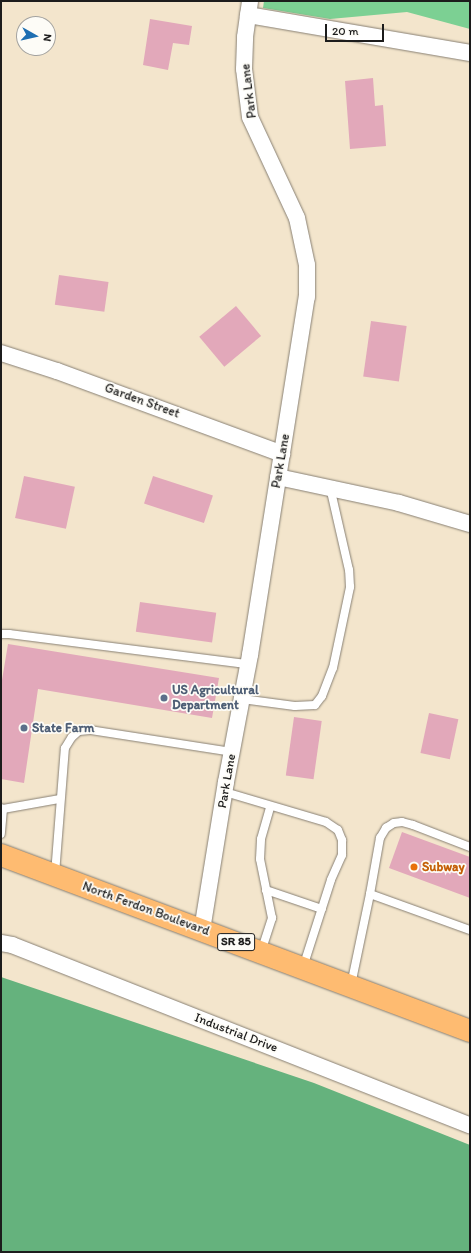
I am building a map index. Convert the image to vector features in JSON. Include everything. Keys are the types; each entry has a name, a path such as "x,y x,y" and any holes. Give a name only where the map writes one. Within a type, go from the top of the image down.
{"main road":[{"name":"North Ferdon Boulevard","path":"1,855 351,985 470,1031"}],"street":[{"path":"249,8 470,53"},
{"name":"Park Lane","path":"202,930 248,664 306,304 307,265 297,218 250,117 244,69 245,37 249,8"},
{"name":"Garden Street","path":"1,353 57,371 282,454"},
{"path":"278,477 399,503 470,524"},
{"name":"Industrial Drive","path":"1,943 34,954 470,1125"}],"lane":[{"path":"242,699 295,706 315,705 322,696 333,668 350,587 349,570 330,488"},
{"path":"1,634 248,664"},
{"path":"54,875 65,748 72,737 79,731 90,730 232,752"},
{"path":"225,792 270,807 326,822 338,830 342,840 342,855 331,880 303,968"},
{"path":"1,834 2,808 60,799"},
{"path":"261,952 272,918 260,859 261,839 270,807"},
{"path":"351,985 380,838 386,828 394,823 402,822 470,847"},
{"path":"266,890 322,910"},
{"path":"370,894 470,930"}],"green space":[{"path":"264,1 470,1 470,29 407,12 330,19 263,8"},
{"path":"1,977 314,1083 470,1145 470,1252 1,1252"}],"building":[{"path":"150,19 192,26 189,45 173,43 168,70 143,65"},
{"path":"373,78 375,106 383,105 386,146 350,149 345,81"},
{"path":"59,275 109,282 104,312 55,305"},
{"path":"236,306 261,336 224,367 199,337"},
{"path":"371,321 407,326 399,381 363,376"},
{"path":"24,476 75,487 66,529 15,518"},
{"path":"153,476 213,495 204,523 144,504"},
{"path":"140,602 216,613 212,642 136,632"},
{"path":"8,644 219,678 212,718 38,689 24,783 1,779 1,686"},
{"path":"429,713 458,719 450,759 420,753"},
{"path":"294,717 322,721 314,779 286,775"},
{"path":"402,832 470,857 470,898 389,868"}],"place":[{"name":"US Agricultural Department","path":"164,698"},
{"name":"State Farm","path":"24,728"},
{"name":"Subway","path":"414,867"}]}
